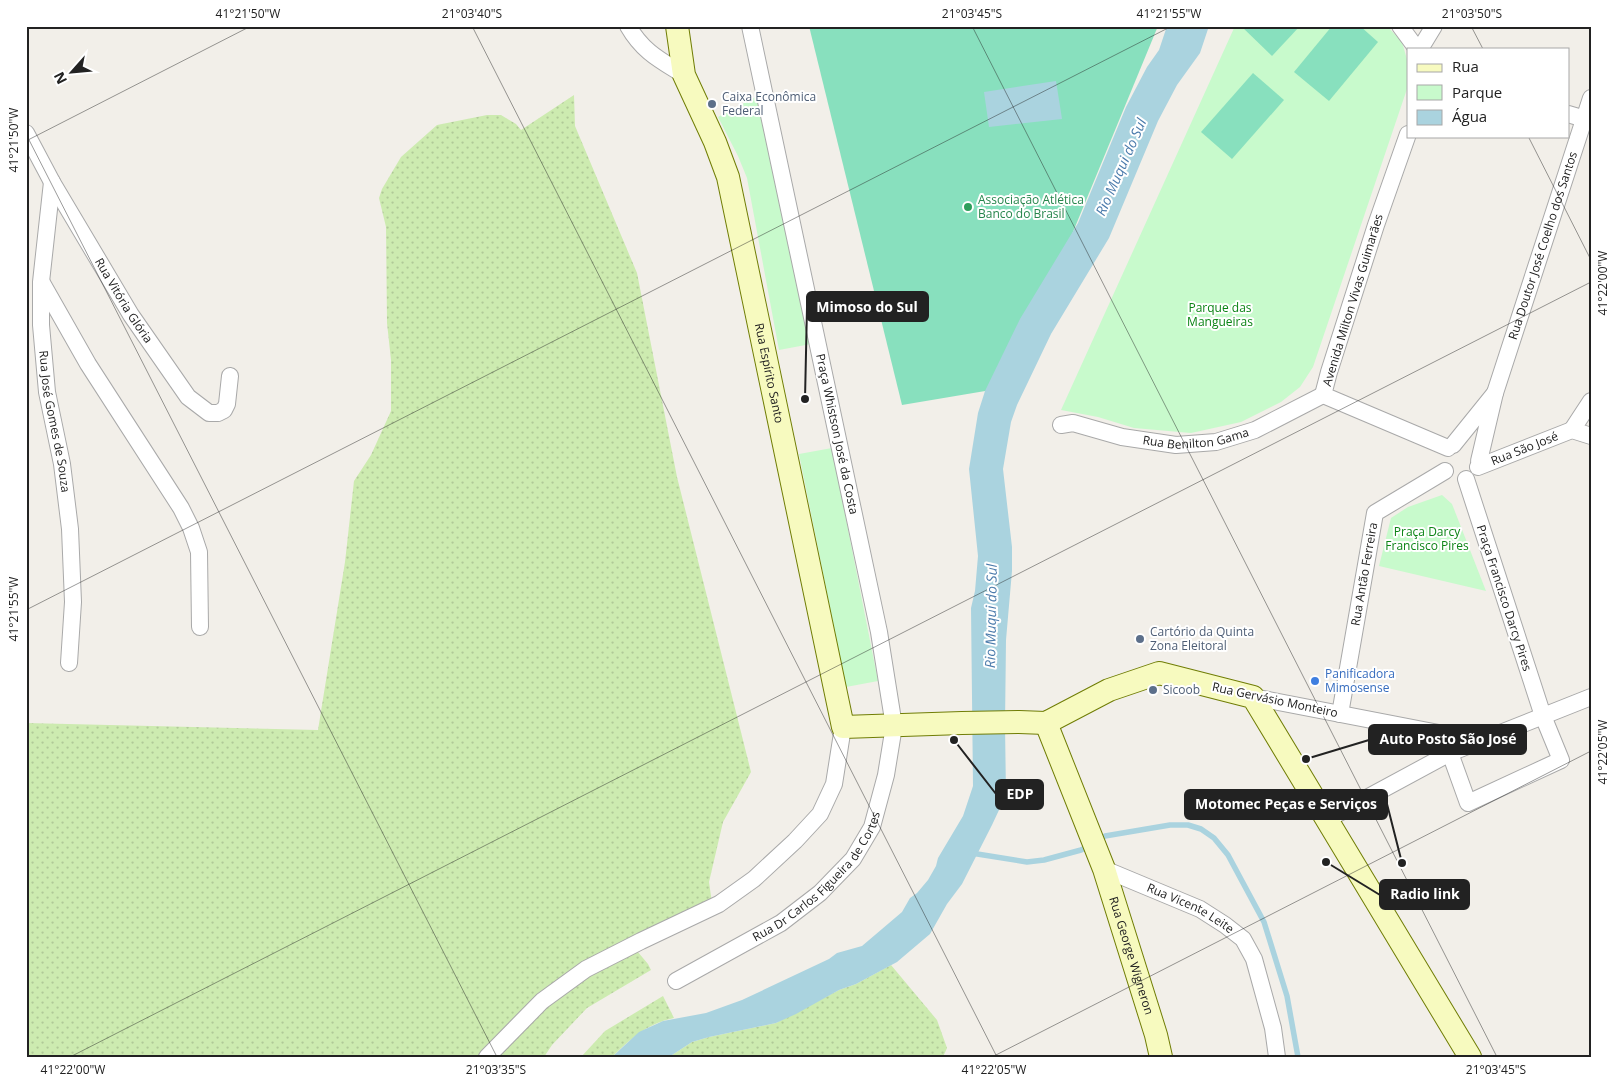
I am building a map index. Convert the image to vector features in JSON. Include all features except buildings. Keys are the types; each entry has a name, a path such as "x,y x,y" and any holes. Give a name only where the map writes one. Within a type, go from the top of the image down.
{"main road":[{"name":"Rua Espírito Santo","path":"677,26 684,75 714,142 730,185 843,727"},
{"name":"Rua Gervásio Monteiro","path":"894,726 962,722 1046,723 1109,690 1159,673 1252,697"},
{"path":"1252,697 1470,1057"},
{"name":"Rua George Wigneron","path":"1046,723 1102,862 1145,998 1160,1057"},
{"path":"843,727 894,726"}],"street":[{"path":"628,26 635,38 648,52 684,75"},
{"name":"Praça Whistson José da Costa","path":"750,26 879,632 894,726"},
{"path":"1400,26 1418,48"},
{"path":"1420,48 1434,26"},
{"name":"Rua Doutor José Coelho dos Santos","path":"1479,464 1496,393 1591,98"},
{"path":"1570,115 1585,119"},
{"name":"Rua Vitória Glória","path":"26,133 52,182 131,314 188,397 209,413 218,414 224,410 227,404 230,376"},
{"name":"Avenida Milton Vivas Guimarães","path":"1407,137 1376,225 1323,394 1450,446"},
{"name":"Rua José Gomes de Souza","path":"52,182 41,282 42,325 47,392 62,464 70,529 73,602 69,663"},
{"path":"41,282 88,364 181,508 191,528 199,552 200,627"},
{"name":"Rua Doutor José Coelho dos Santos","path":"1450,446 1496,393"},
{"name":"Rua Benilton Gama","path":"1061,425 1073,423 1122,436 1176,445 1216,442 1255,430 1323,394"},
{"name":"Rua São José","path":"1479,464 1572,430 1591,401"},
{"name":"Rua São José","path":"1572,430 1591,436"},
{"path":"1459,443 1471,446 1476,450 1479,464 1472,477 1460,480 1454,479 1445,471 1442,459 1450,446 1459,443"},
{"name":"Rua Antão Ferreira","path":"1340,714 1375,513 1445,471"},
{"name":"Praça Francisco Darcy Pires","path":"1450,753 1468,803 1561,760 1543,716 1466,479"},
{"name":"Rua Gervásio Monteiro","path":"1252,697 1480,741"},
{"path":"1326,820 1450,753 1591,698"},
{"name":"Rua Dr Carlos Figueira de Cortes","path":"676,981 781,923 820,893 853,859 872,827 886,775 894,726"},
{"path":"487,1057 542,1001 586,969 719,904 754,879 795,841 820,814 834,784 843,727"},
{"name":"Rua Vicente Leite","path":"1102,862 1200,909 1226,925 1243,939 1254,959 1273,1028 1277,1057"}],"green space":[{"name":"Associação Atlética Banco do Brasil","path":"809,26 1158,26 1009,387 902,405"},
{"name":"Parque das Mangueiras","path":"1235,26 1387,26 1402,42 1407,60 1407,89 1313,367 1300,387 1281,402 1241,422 1191,433 1134,428 1098,417 1061,410"},
{"path":"1241,26 1300,26 1272,56"},
{"path":"1332,26 1360,26 1378,42 1329,101 1294,72"},
{"path":"1253,73 1284,100 1232,159 1201,132"},
{"path":"761,94 811,344 779,350 747,178 718,117"},
{"path":"574,95 575,126 637,273 677,477 751,772 723,822 709,882 713,910 632,945 651,970 587,1008 552,1045 544,1057 26,1057 26,723 318,730 345,562 354,481 371,455 391,411 391,360 387,323 386,227 379,198 382,189 401,157 437,125 487,115 501,115 516,124 521,130"},
{"path":"832,448 878,681 846,687 799,454"},
{"name":"Praça Darcy Francisco Pires","path":"1442,495 1452,504 1486,591 1379,566 1391,518 1408,507"},
{"path":"891,965 937,1020 947,1048 943,1057 669,1057 692,1042 776,1023"},
{"path":"663,996 674,1018 647,1028 612,1057 581,1057 605,1031"}],"water":[{"name":"Rio Muqui do Sul","path":"1167,26 1209,26 1200,53 1177,85 1158,121 1109,238 1051,334 1017,405 1011,422 1003,469 1012,547 1012,571 1006,640 1006,795 962,884 947,904 930,934 897,962 856,984 839,990 796,1014 776,1023 692,1042 669,1057 612,1057 639,1032 663,1021 706,1013 742,1000 829,959 837,953 862,946 902,912 910,898 928,880 938,858 963,816 973,786 971,608 975,591 978,556 969,469 978,413 985,391 1020,319 1078,223 1126,107 1147,67 1159,50"},
{"path":"1056,81 1062,119 989,127 984,92"}],"waterway":[{"path":"1097,841 1105,836 1170,825 1188,825 1201,829 1214,838 1228,855 1264,922 1287,996 1298,1057"},
{"path":"971,853 1027,862 1044,860 1089,846"}],"place":[{"name":"Caixa Econômica Federal","path":"712,104"},
{"name":"Associação Atlética Banco do Brasil","path":"968,207"},
{"name":"Mimoso do Sul","path":"805,399"},
{"name":"Cartório da Quinta Zona Eleitoral","path":"1140,639"},
{"name":"Panificadora Mimosense","path":"1315,681"},
{"name":"Sicoob","path":"1153,690"},
{"name":"EDP","path":"954,740"},
{"name":"Auto Posto São José","path":"1306,759"},
{"name":"Radio link","path":"1326,862"},
{"name":"Motomec Peças e Serviços","path":"1402,863"}]}
